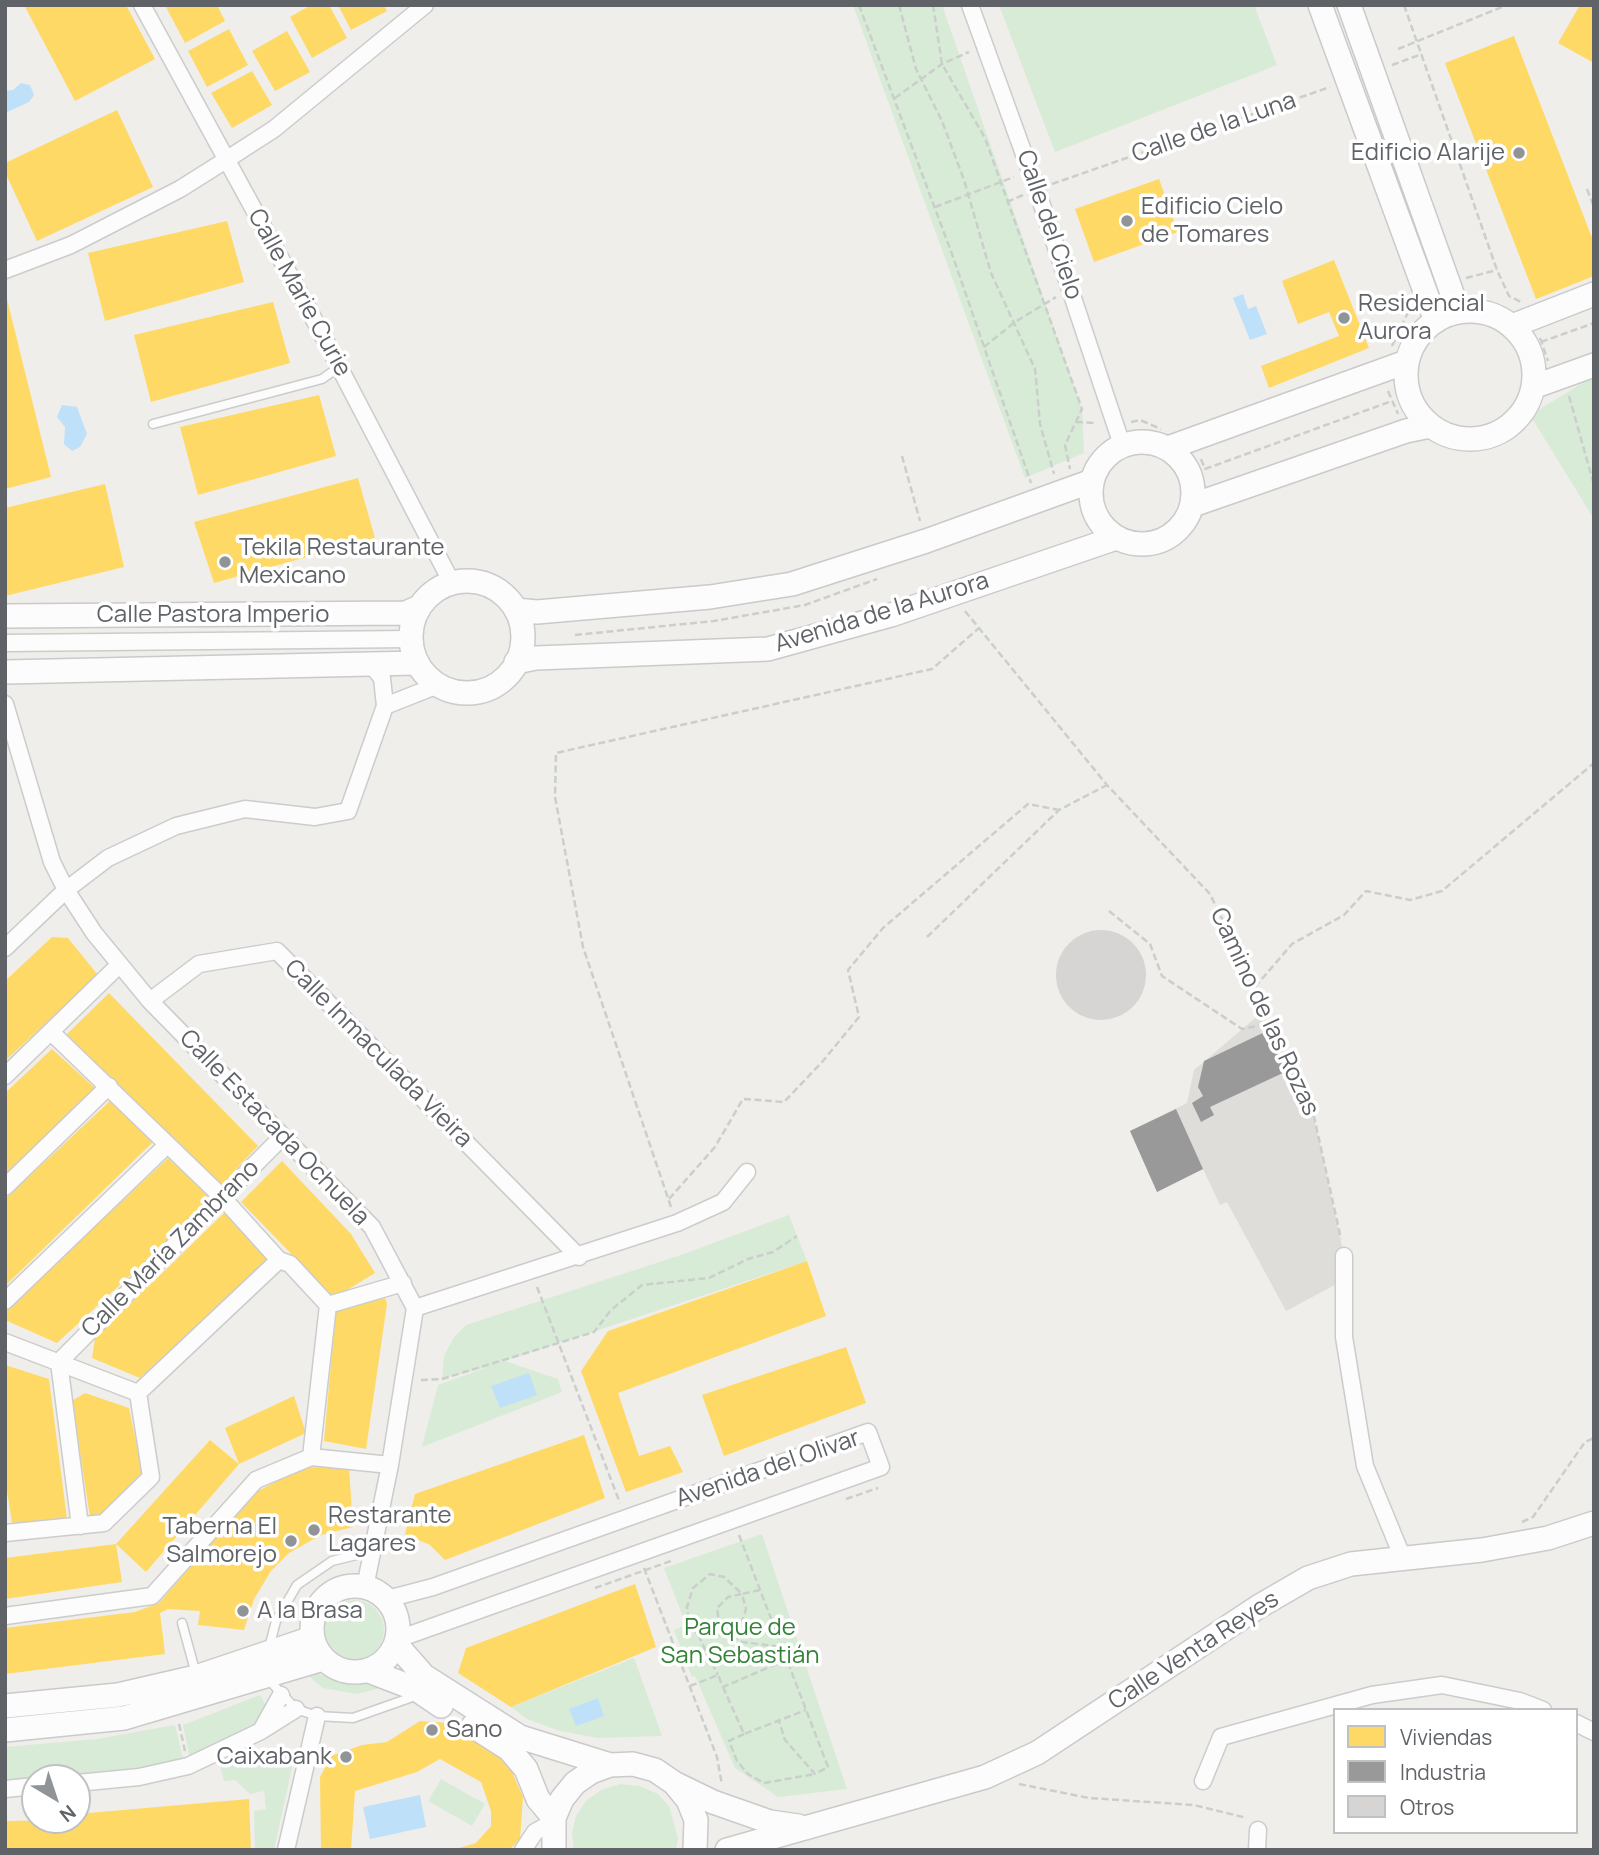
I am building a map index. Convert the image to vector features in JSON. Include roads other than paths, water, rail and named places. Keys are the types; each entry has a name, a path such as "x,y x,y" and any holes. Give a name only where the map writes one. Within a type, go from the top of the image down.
{"street":[{"name":"Calle Marie Curie","path":"142,5 339,367 452,583"},
{"path":"5,270 71,245 180,188 226,160 274,129 425,5"},
{"name":"Calle del Cielo","path":"970,5 1072,290 1122,445"},
{"path":"1320,5 1436,321"},
{"path":"1349,5 1458,310"},
{"path":"1512,326 1594,294"},
{"path":"1458,310 1493,314 1512,326 1526,343 1533,364 1533,387 1525,408 1510,425 1490,436 1468,439 1447,435 1430,426 1406,386 1406,362 1415,341 1436,321 1458,310"},
{"path":"1168,448 1406,362"},
{"path":"1533,387 1594,365"},
{"path":"1193,505 1406,431 1430,426"},
{"path":"1149,442 1168,448 1188,469 1193,505 1183,526 1164,540 1144,545 1116,538 1099,523 1092,505 1092,481 1098,467 1122,445 1149,442"},
{"path":"516,610 537,612 710,597 792,584 926,541 1092,481"},
{"name":"Avenida de la Aurora","path":"516,662 536,658 768,649 891,615 1116,538"},
{"path":"471,581 489,585 505,596 516,610 523,636 516,662 506,677 490,687 473,692 455,692 438,685 417,663 411,639 419,607 440,587 452,583 471,581"},
{"name":"Calle Pastora Imperio","path":"5,616 405,614 419,607"},
{"path":"5,643 411,639"},
{"path":"5,672 417,663"},
{"path":"5,948 66,890 108,858 176,826 245,809 315,817 348,811 384,706 382,678 372,666"},
{"path":"384,706 438,685"},
{"name":"Calle Estacada Ochuela","path":"5,704 52,862 66,890 119,965 150,1001 372,1227 415,1308"},
{"name":"Calle Inmaculada Vieira","path":"150,1001 198,964 277,951 579,1257"},
{"path":"5,1076 119,965"},
{"path":"51,1032 222,1197 279,1259 290,1264 328,1305 311,1457"},
{"path":"5,1187 108,1086"},
{"name":"Calle María Zambrano","path":"59,1362 283,1136"},
{"path":"5,1301 167,1145"},
{"path":"365,1587 390,1465 415,1308 677,1223 723,1202 747,1172"},
{"path":"1344,1256 1344,1337 1365,1466 1402,1556"},
{"path":"138,1393 279,1259"},
{"path":"328,1305 403,1283"},
{"path":"5,1342 138,1393"},
{"path":"59,1362 80,1526"},
{"path":"5,1533 104,1523 151,1477 138,1393"},
{"name":"Avenida del Olivar","path":"387,1599 433,1587 868,1432 881,1467 397,1642"},
{"path":"5,1616 152,1596 256,1480 311,1457 390,1465"},
{"name":"Calle Venta Reyes","path":"727,1850 985,1777 1037,1753 1258,1607 1308,1578 1351,1564 1402,1556 1482,1550 1535,1540 1594,1522"},
{"path":"369,1671 380,1665 397,1642 399,1625 387,1599 365,1587 351,1586 325,1598 314,1616 312,1637 323,1659 344,1672 369,1671 422,1693 509,1749 526,1769 538,1799 554,1820"},
{"path":"5,1706 118,1695 196,1677 312,1637"},
{"name":"Calle Venta Reyes","path":"397,1642 424,1676 520,1737 610,1765 633,1764 655,1770 674,1783 713,1802 770,1822 808,1828"},
{"path":"5,1730 124,1718 323,1659"},
{"path":"1203,1781 1222,1737 1372,1695 1442,1685 1520,1701 1538,1708"},
{"path":"261,1731 281,1695"},
{"path":"91,1782 139,1777 188,1766 261,1731 296,1709"},
{"path":"286,1850 317,1716"},
{"path":"1578,1724 1594,1732"},
{"path":"554,1850 554,1820 562,1799 575,1783 591,1772 610,1765"},
{"path":"674,1783 688,1800 696,1820 695,1850"},
{"path":"523,1850 535,1832 554,1820"},
{"path":"1257,1850 1258,1830"}],"lane":[{"path":"153,424 322,379 339,367"},
{"path":"268,1652 276,1621 297,1586 332,1561 373,1551"},
{"path":"181,1623 196,1677"},
{"path":"267,1676 296,1709 317,1716 353,1718 422,1693"}],"water":[{"path":"21,83 30,85 34,95 29,102 5,113 5,91 13,90"},
{"path":"1243,294 1248,309 1256,306 1267,334 1250,340 1233,298"},
{"path":"62,405 77,407 87,434 80,447 72,451 64,444 65,427 57,417"},
{"path":"529,1373 537,1395 500,1408 491,1386"},
{"path":"598,1698 604,1716 576,1726 569,1709"},
{"path":"420,1795 426,1827 370,1839 363,1807"}],"place":[{"name":"Edificio Alarije","path":"1519,153"},
{"name":"Edificio Cielo de Tomares","path":"1127,221"},
{"name":"Residencial Aurora","path":"1344,318"},
{"name":"Tekila Restaurante Mexicano","path":"225,562"},
{"name":"Restarante Lagares","path":"314,1530"},
{"name":"Taberna El Salmorejo","path":"291,1541"},
{"name":"A la Brasa","path":"243,1611"},
{"name":"Sano","path":"432,1730"},
{"name":"Caixabank","path":"346,1757"}],"park label":[{"name":"Parque de San Sebastián","path":"740,1642"}]}
